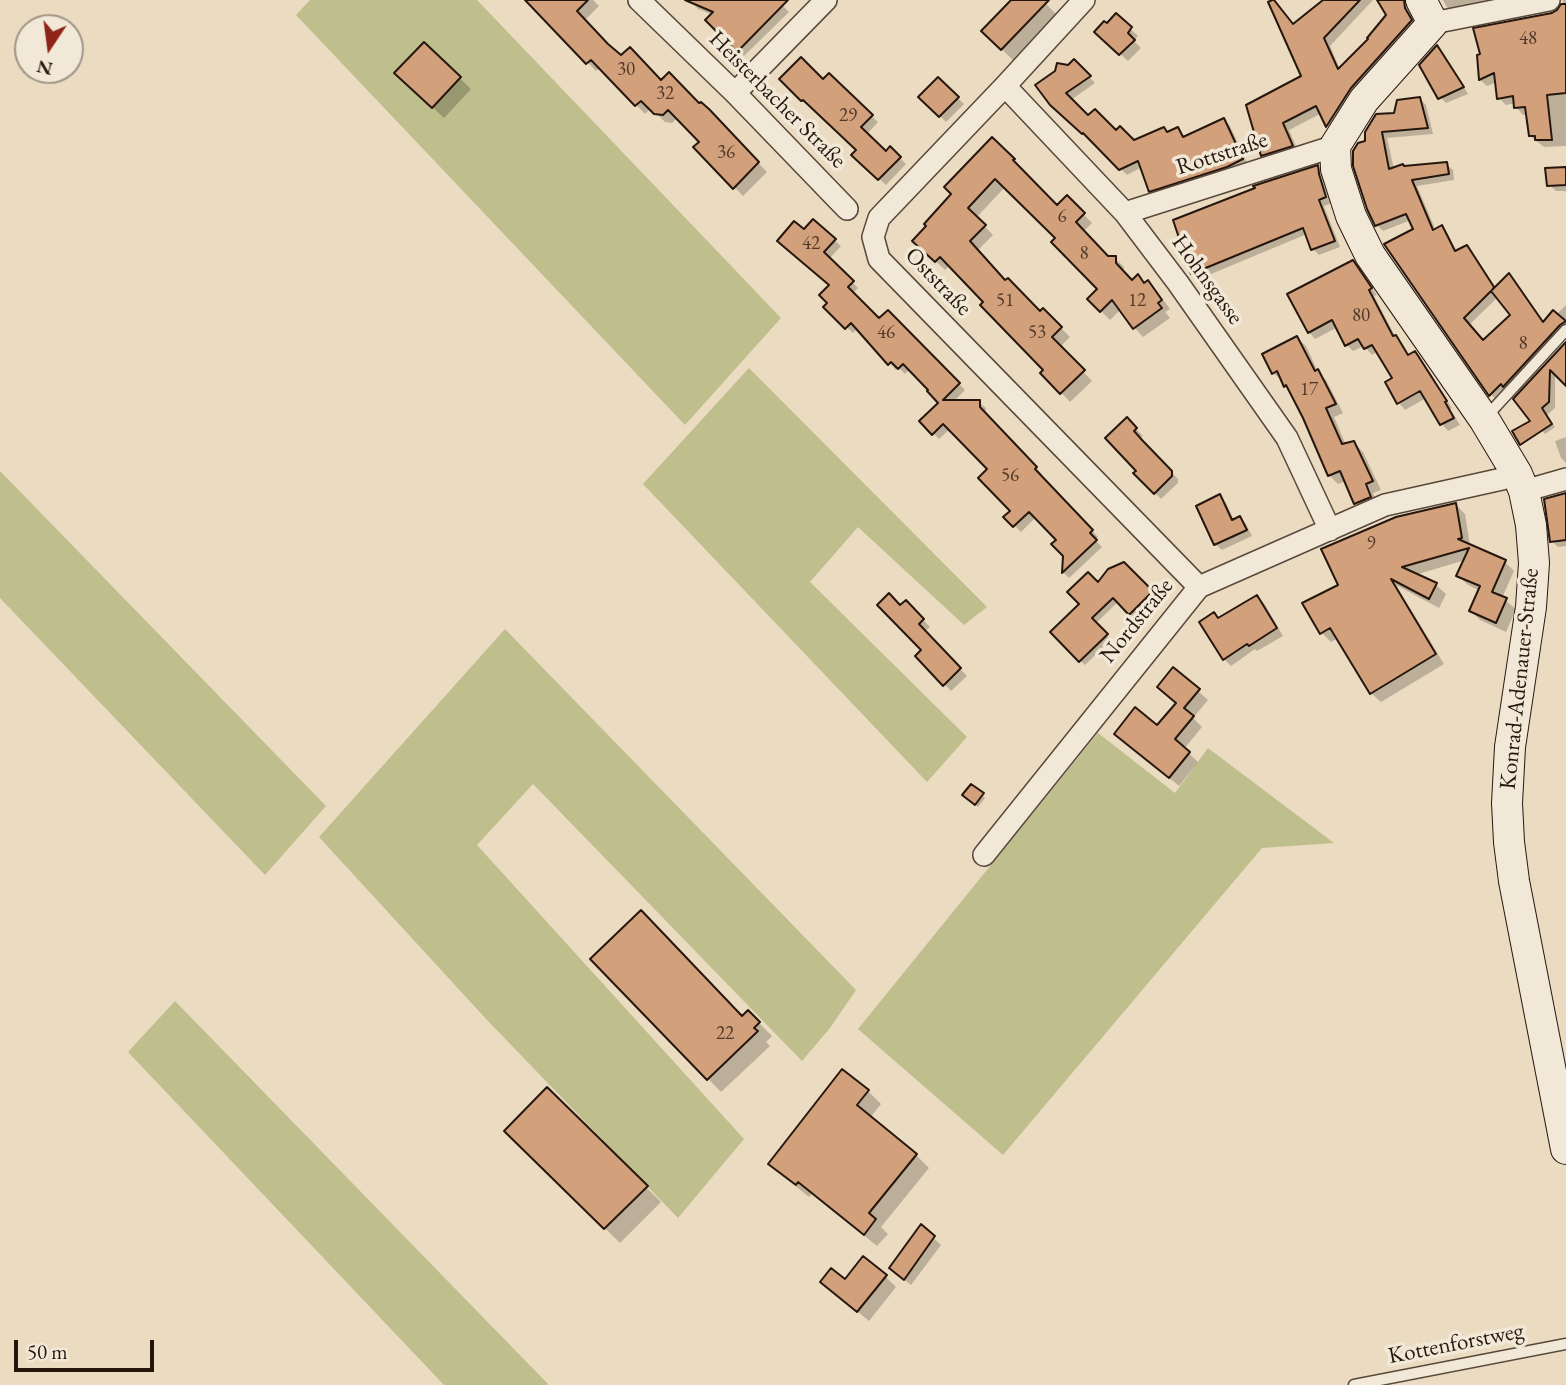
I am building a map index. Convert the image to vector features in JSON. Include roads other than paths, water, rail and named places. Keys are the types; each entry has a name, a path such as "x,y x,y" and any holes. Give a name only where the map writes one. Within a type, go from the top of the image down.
{"main road":[{"path":"1335,146 1427,11"},
{"name":"Konrad-Adenauer-Straße","path":"1335,146 1336,169 1351,216 1370,255 1484,419 1520,482 1531,525 1534,563 1531,607 1510,747 1507,803 1509,842 1514,881 1566,1149"}],"street":[{"name":"Heisterbacher Straße","path":"639,0 735,93 847,209"},
{"path":"735,93 826,0"},
{"name":"Oststraße","path":"1084,0 879,218 873,237 879,259 1199,587"},
{"path":"1427,11 1549,0"},
{"name":"Hohnsgasse","path":"1005,86 1125,213 1178,283 1287,438 1330,530"},
{"name":"Rottstraße","path":"1125,213 1335,146"},
{"name":"Nordstraße","path":"984,855 1199,587 1385,505 1502,479 1520,482 1566,479"}],"lane":[{"path":"1484,419 1566,330"},
{"name":"Kottenforstweg","path":"1354,1385 1566,1344"}]}
